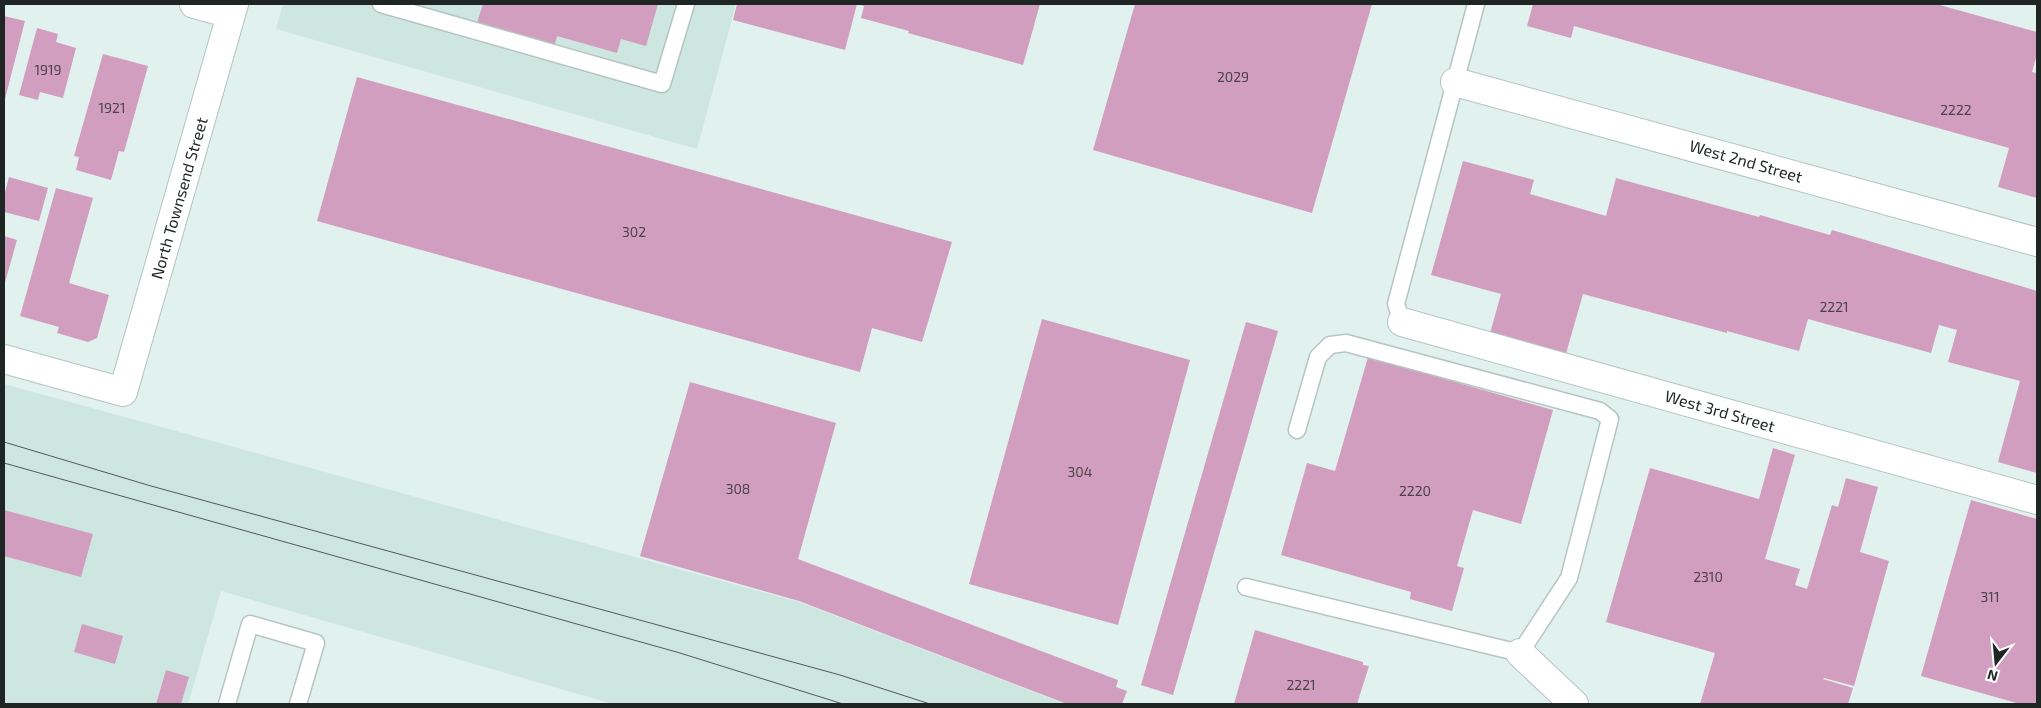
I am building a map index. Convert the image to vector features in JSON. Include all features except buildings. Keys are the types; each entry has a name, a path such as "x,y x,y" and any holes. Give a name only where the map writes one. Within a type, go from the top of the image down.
{"street":[{"path":"194,4 233,9"},
{"name":"North Townsend Street","path":"4,359 123,392 233,9"},
{"name":"West 2nd Street","path":"1455,82 2037,242"},
{"name":"West 3rd Street","path":"1402,322 2037,500"},
{"path":"1520,653 1574,704"}],"lane":[{"path":"381,4 662,84 686,4"},
{"path":"1402,322 1396,304 1476,4"},
{"path":"1246,587 1520,653 1569,578 1610,419 1600,411 1346,344 1330,345 1318,357 1297,430"},
{"path":"227,704 250,624 316,643 298,704"}],"shaded area":[{"path":"283,4 736,4 697,149 276,29"},
{"path":"4,384 799,602 1065,704 613,704 221,591 188,704 4,704"}],"tram line":[{"path":"4,442 151,486 840,675 930,704"},
{"path":"4,463 680,653 843,704"}]}
